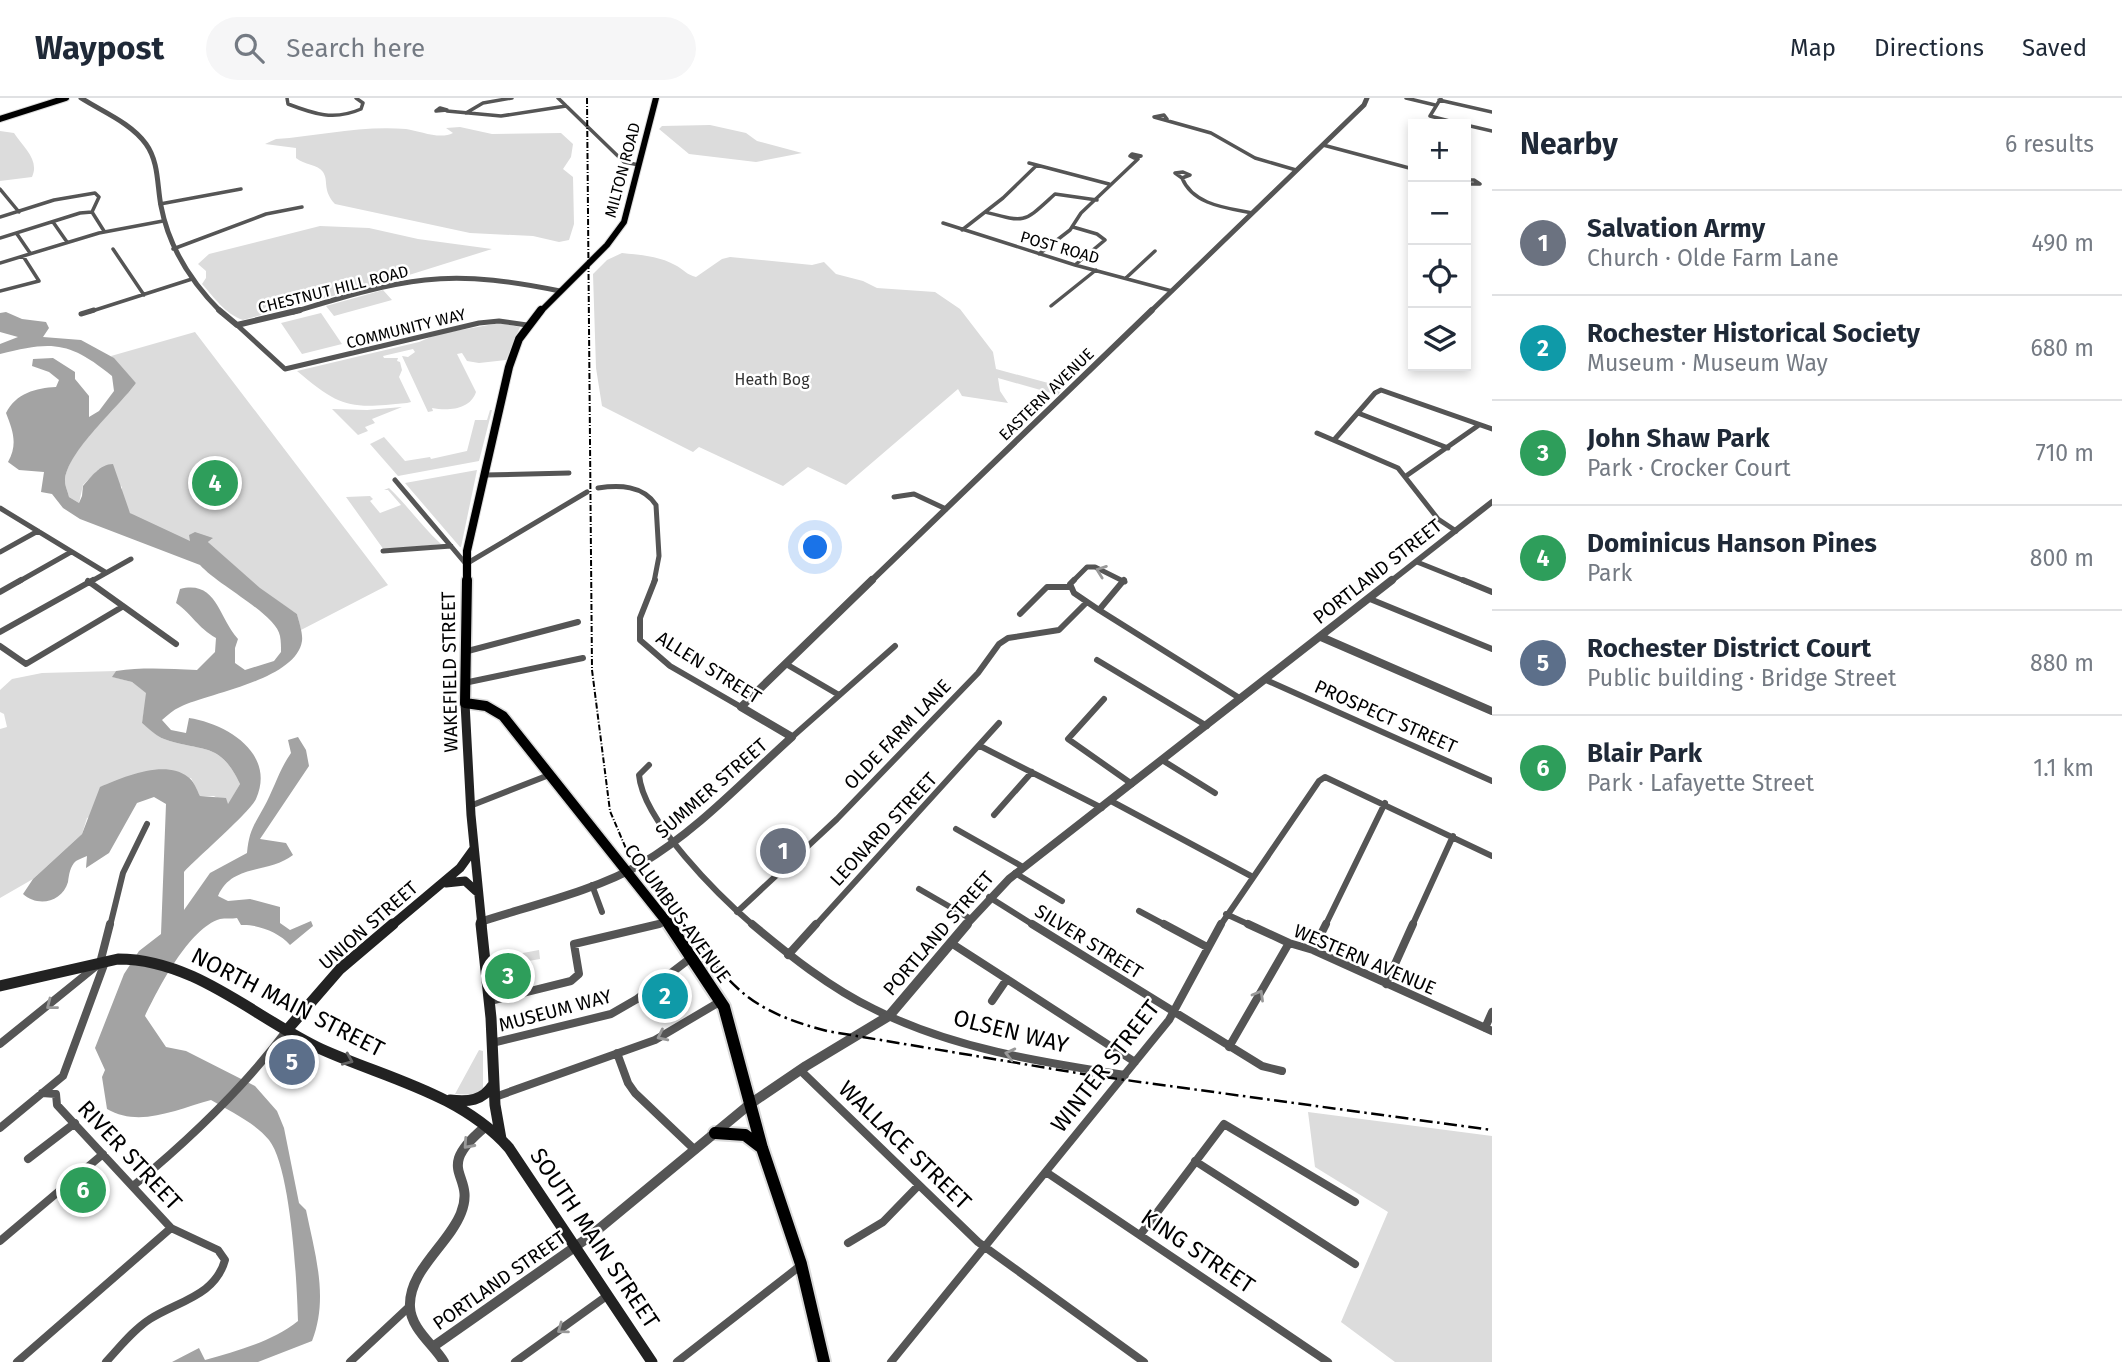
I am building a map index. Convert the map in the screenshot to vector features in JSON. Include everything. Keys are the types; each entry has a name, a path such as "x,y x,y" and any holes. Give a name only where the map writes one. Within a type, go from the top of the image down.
{"highway":[{"path":"0,117 50,100 66,98"}],"main road":[{"name":"MILTON ROAD","path":"607,245 627,215 656,98"},
{"name":"WAKEFIELD STREET","path":"501,1139 494,1097 490,1002 470,806 464,683 466,564 505,382 517,345 527,326 607,245"},
{"name":"COLUMBUS AVENUE","path":"465,704 486,706 499,712 668,922 721,1001 730,1023 762,1148 801,1264 824,1362"},
{"name":"UNION STREET","path":"287,1030 308,1003 347,963 440,886 468,860 474,849"},
{"path":"440,886 456,880 465,881 477,893"},
{"name":"NORTH MAIN STREET","path":"0,986 103,962 132,959 177,968 337,1056 448,1100 501,1139"},
{"path":"448,1100 472,1102 485,1095 493,1084"},
{"path":"715,1133 745,1135 762,1148"},
{"name":"SOUTH MAIN STREET","path":"501,1139 577,1247 652,1362"}],"street":[{"name":"CHESTNUT HILL ROAD","path":"81,98 135,133 146,144 153,160 163,220 173,249 192,279 280,367 292,368"},
{"path":"286,98 288,104 311,115 328,117 362,109 363,103 356,98"},
{"path":"466,113 483,103 512,98"},
{"path":"558,98 624,162 639,164"},
{"name":"EASTERN AVENUE","path":"741,707 1364,105 1367,98"},
{"path":"1406,98 1435,105"},
{"path":"1441,119 1430,116 1440,99 1492,112"},
{"path":"447,111 505,116 566,106"},
{"path":"1167,119 1216,135 1255,158 1296,170"},
{"path":"1471,126 1492,131"},
{"path":"1322,145 1408,168"},
{"path":"1039,254 1073,227 1076,218 1097,200 1108,184 1138,159"},
{"path":"1029,163 1108,184"},
{"path":"962,230 1037,166"},
{"path":"1182,178 1184,185 1196,195 1252,213"},
{"path":"0,189 19,212"},
{"path":"160,204 241,189"},
{"path":"0,217 63,198 95,193 99,197 92,212"},
{"path":"985,212 1019,221 1031,217 1055,194 1097,200"},
{"path":"173,249 266,214 302,207"},
{"path":"0,238 80,213 92,212"},
{"path":"92,212 104,231"},
{"path":"0,263 104,231 163,220"},
{"path":"53,222 67,242"},
{"name":"POST ROAD","path":"943,223 1075,265 1172,291"},
{"path":"1073,227 1097,234 1105,240 1075,265"},
{"path":"17,234 30,253"},
{"path":"113,249 122,267 144,295"},
{"path":"1127,277 1155,251"},
{"path":"0,291 39,281 23,256"},
{"path":"1051,306 1096,270"},
{"name":"CHESTNUT HILL ROAD","path":"237,325 385,287 430,279 482,278 560,291"},
{"path":"81,314 192,279"},
{"name":"COMMUNITY WAY","path":"292,368 465,326 494,321 527,326"},
{"path":"1334,440 1381,390 1492,429"},
{"path":"1357,413 1448,448"},
{"path":"1406,476 1479,425"},
{"path":"1317,433 1384,460 1406,476 1438,519 1456,531"},
{"path":"484,475 569,473"},
{"path":"396,481 466,564 586,492"},
{"name":"ALLEN STREET","path":"598,488 620,486 638,491 651,499 657,509 659,559 653,588 638,626 638,636 643,646 666,663 792,737"},
{"path":"894,497 906,493 927,499 946,509"},
{"name":"PORTLAND STREET","path":"434,1346 577,1247 750,1104 889,1016 989,897 1015,873 1111,801 1492,502"},
{"path":"0,508 105,572"},
{"path":"0,552 38,531"},
{"path":"383,551 450,546"},
{"path":"0,592 71,552"},
{"path":"0,632 131,559"},
{"path":"1417,562 1492,592"},
{"path":"1070,587 1072,581 1089,566 1126,581 1100,610"},
{"path":"88,581 176,644"},
{"path":"1020,614 1047,587 1070,587 1087,603 1241,699"},
{"path":"1370,599 1492,649"},
{"name":"OLDE FARM LANE","path":"737,912 837,818 968,683 999,644 1014,637 1059,630 1087,603"},
{"path":"0,646 26,664 121,607"},
{"path":"464,652 578,622"},
{"path":"1321,637 1492,711"},
{"name":"SUMMER STREET","path":"480,922 627,871 674,843 895,646"},
{"path":"464,683 583,658"},
{"path":"1097,660 1207,726"},
{"path":"786,664 838,695"},
{"name":"PROSPECT STREET","path":"1266,680 1492,781"},
{"path":"1104,699 1068,739 1132,784"},
{"name":"LEONARD STREET","path":"788,954 999,723"},
{"path":"980,746 1102,808"},
{"path":"1162,760 1215,793"},
{"name":"OLSEN WAY","path":"649,765 639,775 640,787 674,843 737,912 788,954 876,1011 889,1016 1006,1053 1125,1075"},
{"path":"994,815 1032,772"},
{"path":"470,806 549,775"},
{"name":"WINTER STREET","path":"891,1362 1173,1013 1226,915 1318,781 1325,777 1385,803"},
{"path":"1111,801 1251,876"},
{"path":"1313,950 1385,803 1492,856"},
{"name":"RIVER STREET","path":"106,1362 148,1320 212,1286 221,1273 225,1260 223,1254 171,1228 57,1105 56,1094 103,962 123,873 147,824"},
{"path":"956,829 1023,867"},
{"path":"1386,984 1453,836"},
{"path":"1015,873 1062,901"},
{"path":"592,885 602,912"},
{"path":"919,889 971,919"},
{"name":"SILVER STREET","path":"989,897 1173,1013 1268,1069 1282,1071"},
{"path":"1139,912 1207,947"},
{"name":"WESTERN AVENUE","path":"1226,915 1289,943 1313,950 1489,1030"},
{"path":"490,1002 570,981 579,974 574,944 668,922"},
{"path":"951,943 1135,1062"},
{"path":"1229,1046 1289,943"},
{"name":"MUSEUM WAY","path":"492,1043 611,1014 637,999 692,957"},
{"path":"0,1045 103,962"},
{"path":"992,1001 1007,979"},
{"path":"494,1097 667,1034 721,1001"},
{"path":"1489,1030 1492,1012"},
{"path":"133,1186 214,1112 287,1030"},
{"path":"617,1053 628,1083 635,1093 695,1150"},
{"name":"WALLACE STREET","path":"800,1070 918,1186 985,1247 1144,1362"},
{"path":"0,1128 63,1076"},
{"name":"RIVER STREET","path":"42,1093 56,1094"},
{"path":"28,1159 75,1123"},
{"path":"1140,1235 1224,1124 1355,1202"},
{"path":"350,1362 410,1306 416,1284 458,1220 464,1205 458,1164 460,1150 485,1127"},
{"path":"0,1241 103,1154"},
{"path":"1195,1161 1355,1264"},
{"name":"KING STREET","path":"1046,1172 1323,1361"},
{"path":"848,1244 883,1222 918,1186"},
{"path":"17,1362 171,1228"},
{"path":"677,1362 801,1264"},
{"path":"516,1362 608,1295"},
{"path":"410,1306 421,1332 444,1362"}],"green space":[{"path":"710,125 746,133 757,141 802,153 756,162 689,154 659,129 662,126"},
{"path":"460,127 492,134 561,133 573,144 571,157 563,169 573,177 574,224 569,240 559,242 533,236 470,233 335,204 328,194 323,172 318,167 296,158 296,148 265,144 276,139 373,128 406,129 442,136 453,133 446,128"},
{"path":"0,131 14,133 26,149 34,165 32,177 0,181"},
{"path":"320,226 369,228 418,239 492,249 393,280 243,320 225,309 202,284 206,271 198,264 209,254"},
{"name":"Heath Bog","path":"622,253 662,260 696,277 722,259 730,257 812,265 824,262 836,274 863,281 877,288 935,292 960,309 993,352 996,369 1063,387 1058,395 998,378 1000,391 1008,403 962,396 958,389 846,485 808,467 783,486 699,447 693,452 602,406 596,368 593,274 607,260"},
{"path":"383,290 392,300 334,316 326,306"},
{"path":"321,313 342,344 302,354 281,323"},
{"path":"500,323 520,327 506,360 479,363 467,361 462,353 457,354 476,392 469,403 458,408 432,408 433,411 428,412 402,356 408,357 415,352 413,349 383,356 398,358 402,370 399,377 411,402 407,403 372,406 347,403 325,392 297,371 419,342 438,334"},
{"path":"195,332 388,585 301,630 297,614 260,589 208,542 212,539 191,542 142,521 130,513 122,497 122,487 99,469 83,485 79,503 69,497 65,481 74,456 136,383 111,356"},
{"path":"402,407 372,419 375,423 365,427 368,431 358,435 332,409 367,410"},
{"path":"490,410 479,461 398,476 370,444 384,437 405,461 431,459 467,451 475,420 487,420"},
{"path":"477,470 461,547 460,547 405,483"},
{"path":"389,488 441,544 384,550 346,497 370,496 373,499 370,501 380,513 401,505 388,490 384,490"},
{"path":"116,671 113,677 132,682 147,693 142,723 164,739 217,754 225,760 240,784 228,805 214,796 200,796 191,778 87,818 82,834 33,879 0,898 0,729 7,727 4,714 0,712 0,690 12,679 42,673"},
{"path":"539,950 540,959 517,963 520,990 500,993 496,958"},
{"path":"479,1050 483,1051 483,1088 476,1095 455,1094"},
{"path":"1308,1112 1492,1136 1492,1362 1395,1362 1341,1322 1388,1212 1315,1167"},
{"path":"86,1175 100,1189 81,1205 67,1191"}],"shaded area":[{"path":"6,312 22,319 46,322 49,328 43,337 81,340 114,358 136,383 74,457 65,481 69,497 79,503 83,486 89,479 100,469 113,464 130,513 190,541 189,535 195,532 213,538 208,542 260,588 297,614 301,628 302,641 296,654 284,666 250,683 180,707 162,720 171,730 186,733 189,718 219,727 245,744 254,755 259,768 260,783 252,805 184,872 184,910 210,873 247,853 252,828 291,753 288,740 298,737 306,750 309,766 260,839 286,843 293,855 273,865 232,878 218,896 228,901 250,899 280,907 280,923 290,930 311,921 313,926 290,945 267,930 241,925 237,918 220,919 208,925 197,934 176,961 145,1016 166,1047 186,1051 255,1086 277,1111 284,1128 299,1203 306,1210 313,1243 319,1276 320,1309 312,1341 258,1362 172,1362 199,1348 205,1360 241,1349 277,1335 298,1321 288,1200 277,1154 269,1140 256,1128 211,1100 145,1117 132,1117 107,1109 102,1077 105,1070 95,1048 124,974 139,951 161,934 166,804 154,797 137,803 109,853 86,868 87,856 76,861 60,895 48,901 35,901 23,894 33,879 82,834 100,787 144,772 168,770 179,772 190,779 200,796 226,798 228,804 240,784 225,760 217,754 164,739 149,729 142,723 146,693 132,682 112,677 116,671 126,670 197,670 215,652 216,638 176,603 180,589 202,590 215,602 238,639 235,663 245,670 274,661 281,652 280,636 276,627 258,609 200,565 80,519 63,508 52,494 41,492 44,472 19,470 8,462 14,443 6,413 10,406 27,393 56,387 59,380 49,372 32,366 33,359 53,358 75,372 75,379 89,396 89,417 99,411 114,391 112,376 97,364 71,350 47,346 0,354 0,344 18,337 0,332 0,313"}],"railway":[{"path":"587,98 592,670 610,811 627,851 685,926"},
{"path":"683,924 729,980 759,1005 800,1023 827,1031 1089,1075 1492,1130"}],"place":[{"name":"Dominicus Hanson Pines","path":"215,483"},
{"name":"Salvation Army","path":"783,851"},
{"name":"John Shaw Park","path":"508,976"},
{"name":"Rochester Historical Society","path":"665,996"},
{"name":"Rochester District Court","path":"292,1062"},
{"name":"Blair Park","path":"83,1190"}]}
